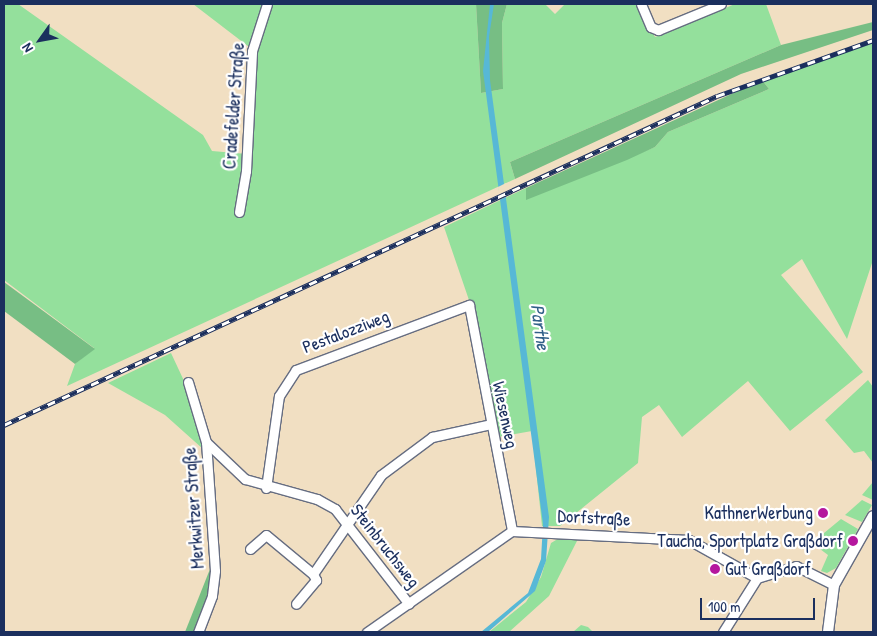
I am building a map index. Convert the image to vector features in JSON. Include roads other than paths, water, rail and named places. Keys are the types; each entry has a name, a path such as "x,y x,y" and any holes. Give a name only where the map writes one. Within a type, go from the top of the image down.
{"street":[{"name":"Cradefelder Straße","path":"239,212 246,171 252,51 267,4"},
{"path":"641,4 651,28 658,30 721,4"},
{"name":"Wiesenweg","path":"469,305 512,531"},
{"name":"Pestalozziweg","path":"266,488 279,396 296,370 469,305"},
{"name":"Merkwitzer Straße","path":"188,382 206,442 215,571 212,596 198,632"},
{"path":"313,574 381,475 432,437 491,424"},
{"name":"Steinbruchsweg","path":"206,442 235,473 266,488 317,499 348,521 409,604"},
{"path":"828,632 834,585 873,516"},
{"name":"Dorfstraße","path":"512,531 529,530 698,542 757,578"},
{"path":"367,632 512,531"},
{"path":"250,549 266,535 313,574 316,580 296,604"},
{"path":"723,632 757,578 796,566 834,585"}],"water":[{"path":"490,4 494,4 489,37 490,80 549,517 546,561 535,591 488,632 481,632 528,593 541,559 543,524 483,71"}],"railway":[{"path":"4,425 717,96 873,40"}],"place":[{"name":"KathnerWerbung","path":"823,513"},
{"name":"Taucha, Sportplatz Graßdorf","path":"853,541"},
{"name":"Gut Graßdorf","path":"715,569"}],"water label":[{"name":"Parthe","path":"540,327"}]}
